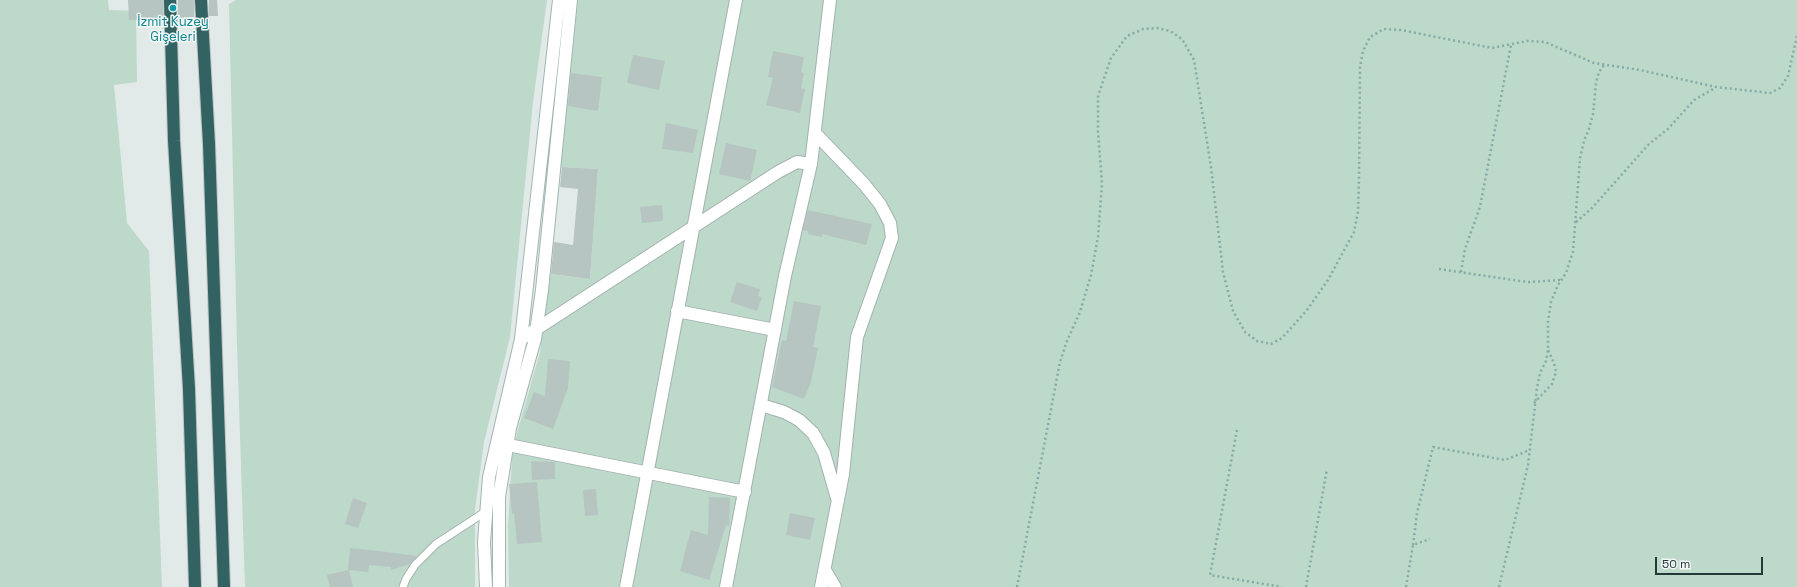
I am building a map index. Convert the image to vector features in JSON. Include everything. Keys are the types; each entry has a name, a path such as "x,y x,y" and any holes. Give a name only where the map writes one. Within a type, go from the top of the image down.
{"highway":[{"path":"170,0 174,141 189,389 194,587"},
{"path":"201,0 209,144 224,587"}],"street":[{"path":"499,587 502,444 521,339 559,0"},
{"path":"486,587 484,542 485,512 489,477 510,428 536,329 542,290 571,0"},
{"path":"626,587 736,0"},
{"path":"726,587 785,276 811,164 830,0"},
{"path":"815,133 864,184 880,204 890,224 892,238 857,337 843,474 822,587"},
{"path":"521,339 778,172 797,162 811,164"},
{"path":"677,311 775,330"},
{"path":"761,405 784,412 799,420 813,433 824,453 838,501"},
{"path":"502,444 745,492"},
{"path":"825,570 836,587"}],"lane":[{"path":"403,587 415,565 436,544 485,512"}],"path":[{"path":"1017,587 1060,362 1067,341 1080,312 1091,275 1098,236 1102,184 1098,132 1098,96 1111,58 1127,36 1143,28 1157,28 1170,31 1182,39 1194,60 1211,167 1223,272 1233,311 1245,332 1257,341 1270,344 1282,338 1307,310 1328,280 1354,232 1358,212 1360,179 1360,67 1363,51 1370,37 1384,29 1390,29 1492,48 1527,41 1545,42 1594,63 1640,70 1716,87 1770,93 1780,88 1788,76 1797,36"},
{"path":"1461,272 1465,249 1480,207 1511,45"},
{"path":"1499,587 1528,465 1534,404 1540,373 1546,362 1548,349 1548,322 1551,302 1566,272 1573,252 1580,158 1584,140 1593,114 1596,83 1599,72 1604,65"},
{"path":"1576,222 1592,208 1649,144 1668,129 1694,100 1716,87"},
{"path":"1439,269 1529,282 1561,280"},
{"path":"1534,404 1552,384 1556,372 1548,349"},
{"path":"1237,430 1210,575 1282,587"},
{"path":"1406,587 1417,513 1433,447 1505,460 1530,450"},
{"path":"1306,587 1327,469"},
{"path":"1412,545 1430,539"}],"green space":[{"path":"0,0 108,0 109,10 136,11 137,82 114,85 127,223 149,251 162,587 0,587"},
{"path":"236,0 547,0 533,102 510,337 484,442 475,509 475,587 245,587 237,344 229,4"},
{"path":"578,0 1797,0 1797,587 509,587 508,526 512,459 517,433 540,352 549,274 590,279 598,169 560,167"}],"building":[{"path":"128,0 163,0 163,19 129,20"},
{"path":"178,0 194,0 194,17 178,18"},
{"path":"209,0 217,0 218,16 209,16"},
{"path":"773,51 804,57 801,72 804,73 801,88 805,89 800,113 766,105 773,78 768,77"},
{"path":"633,55 665,61 659,90 627,83"},
{"path":"571,73 602,77 598,111 568,106"},
{"path":"666,123 698,130 693,153 662,149"},
{"path":"726,143 757,150 750,181 719,174"},
{"path":"562,167 598,169 590,279 551,274 554,242 573,245 578,189 560,187"},
{"path":"662,205 663,221 642,223 640,207"},
{"path":"808,210 872,224 866,245 822,234 822,237 808,234 808,231 803,230"},
{"path":"737,282 760,289 758,296 762,297 757,311 730,302"},
{"path":"794,301 821,306 813,347 818,348 811,382 804,399 772,387 782,340 786,341"},
{"path":"548,359 570,361 568,388 553,429 524,418 534,392 545,396"},
{"path":"531,461 555,462 555,479 532,480"},
{"path":"537,482 542,542 517,544 509,484"},
{"path":"596,489 598,515 585,516 583,490"},
{"path":"709,497 730,498 729,526 726,525 709,580 680,571 691,530 708,535"},
{"path":"353,498 367,503 358,528 345,524"},
{"path":"790,513 815,518 810,540 786,535"},
{"path":"350,548 417,556 410,564 391,570 391,567 369,565 368,572 349,570 353,587 330,587 327,575 348,570"}],"place":[{"name":"İzmit Kuzey Gişeleri","path":"173,8"}]}
